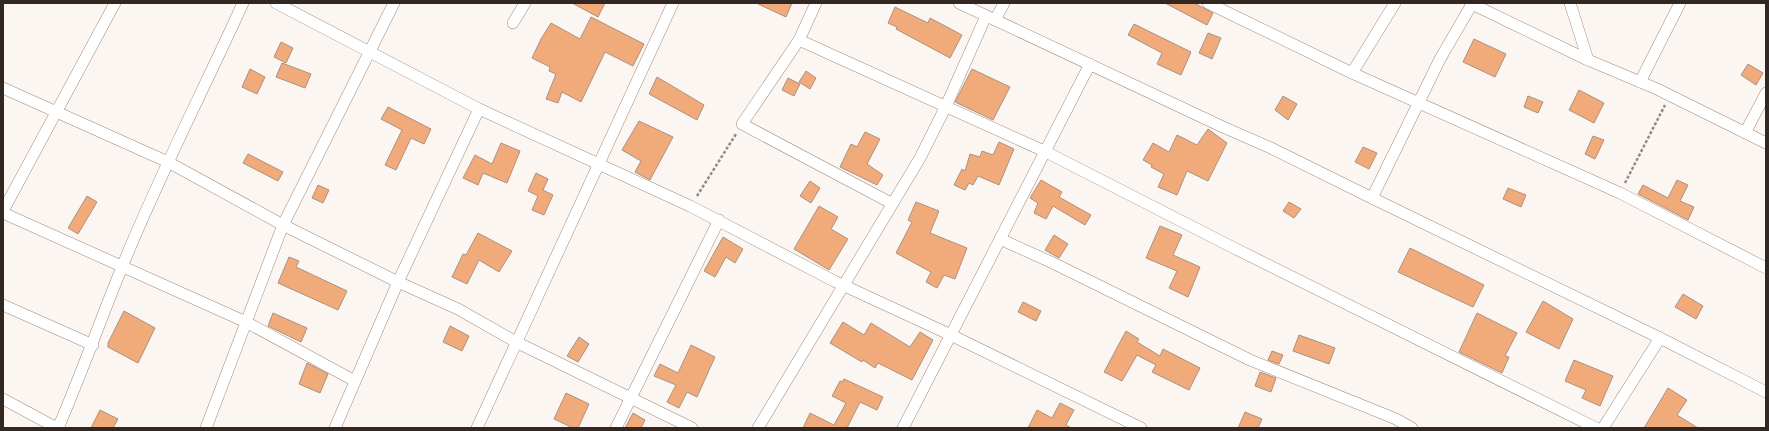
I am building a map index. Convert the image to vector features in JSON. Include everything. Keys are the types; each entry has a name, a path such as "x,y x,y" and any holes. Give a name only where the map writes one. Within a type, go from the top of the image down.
{"street":[{"path":"115,3 3,212 246,322 355,381"},
{"path":"3,399 57,428 93,344 122,267 168,162 243,3"},
{"path":"276,3 479,109 690,206 719,220 774,251 844,286 951,335 1141,428"},
{"path":"207,428 283,225 394,3"},
{"path":"513,23 525,3"},
{"path":"477,428 673,3"},
{"path":"816,3 799,40 742,124 891,203"},
{"path":"959,3 1271,148 1660,338 1766,392"},
{"path":"758,428 844,286 891,203 920,158 991,18 1004,3"},
{"path":"1208,3 1352,73 1620,193 1766,268"},
{"path":"1352,73 1395,3"},
{"path":"1570,3 1588,60"},
{"path":"1640,82 1680,3"},
{"path":"1372,198 1440,58 1471,4 1588,60 1640,82 1766,143"},
{"path":"799,40 1044,151 1232,247 1596,428"},
{"path":"903,428 1090,64"},
{"path":"3,88 168,162 283,225 398,282 458,309 516,342 692,428"},
{"path":"1745,133 1766,93"},
{"path":"334,428 398,282 479,109"},
{"path":"616,428 674,314 719,220"},
{"path":"1000,239 1250,360 1396,419 1412,428"},
{"path":"3,305 93,344"},
{"path":"1603,428 1660,338"}],"path":[{"path":"1620,193 1669,96"},
{"path":"690,206 742,124"}],"building":[{"path":"572,3 605,3 598,17"},
{"path":"756,3 792,3 786,17"},
{"path":"1165,3 1194,3 1213,13 1207,25"},
{"path":"895,7 928,23 930,18 962,35 950,58 896,29 897,27 888,23"},
{"path":"591,17 644,44 633,66 605,52 581,102 562,92 558,103 546,99 556,74 549,71 550,67 532,58 541,39 551,23 580,39"},
{"path":"1134,24 1191,52 1181,75 1157,64 1162,53 1128,35"},
{"path":"1208,33 1221,38 1212,59 1199,53"},
{"path":"1474,39 1506,54 1495,77 1463,62"},
{"path":"281,42 293,48 286,63 274,57"},
{"path":"282,63 311,74 305,88 276,77"},
{"path":"1748,64 1763,73 1756,85 1741,75"},
{"path":"250,69 265,77 257,94 242,87"},
{"path":"972,69 1010,87 993,120 955,102"},
{"path":"806,71 816,78 810,89 799,82"},
{"path":"657,77 704,105 697,120 649,94"},
{"path":"788,78 800,84 794,96 782,90"},
{"path":"1579,90 1604,103 1594,123 1569,110"},
{"path":"1283,96 1297,104 1288,120 1275,110"},
{"path":"1528,96 1543,102 1538,113 1524,107"},
{"path":"388,107 431,129 424,144 411,138 396,170 385,165 402,130 381,119"},
{"path":"639,121 673,137 650,180 635,172 641,161 622,150"},
{"path":"1208,129 1227,143 1208,181 1187,171 1177,195 1158,187 1164,174 1151,167 1152,165 1143,160 1153,143 1169,152 1177,135 1197,145"},
{"path":"865,132 880,139 867,164 883,175 877,185 840,167 851,144 857,147"},
{"path":"1593,136 1604,140 1595,159 1585,154"},
{"path":"999,142 1014,149 999,185 978,176 973,185 969,183 965,190 954,185 962,169 965,171 970,154 980,157 982,151 993,155"},
{"path":"501,143 520,151 507,183 483,173 478,185 463,178 475,155 492,164"},
{"path":"1363,147 1377,153 1369,169 1355,162"},
{"path":"248,154 283,172 278,181 243,163"},
{"path":"536,173 548,179 543,190 553,195 544,215 532,210 538,196 528,191"},
{"path":"1041,180 1062,192 1059,197 1091,215 1085,225 1053,206 1046,219 1034,213 1038,203 1030,198"},
{"path":"1677,180 1688,185 1680,201 1694,207 1688,220 1638,194 1643,185 1668,198"},
{"path":"810,181 820,188 811,203 800,196"},
{"path":"318,185 329,190 323,203 312,198"},
{"path":"1508,188 1526,195 1521,207 1503,199"},
{"path":"87,196 97,202 78,234 68,228"},
{"path":"916,202 939,211 930,233 967,248 955,279 944,275 937,288 926,282 931,272 896,253 912,222 908,220"},
{"path":"1289,202 1301,209 1294,218 1283,211"},
{"path":"819,206 838,217 831,229 848,239 829,270 794,249"},
{"path":"1160,226 1182,235 1173,255 1200,267 1188,297 1169,288 1177,271 1146,258"},
{"path":"478,233 512,251 499,272 479,260 467,284 452,277 463,254 466,255"},
{"path":"1054,235 1068,244 1059,258 1045,250"},
{"path":"723,237 743,249 735,263 726,257 715,277 704,271"},
{"path":"1410,248 1484,285 1473,307 1398,272"},
{"path":"289,257 299,261 296,267 347,291 338,310 278,283"},
{"path":"1683,294 1703,306 1696,319 1675,307"},
{"path":"1543,301 1573,319 1559,349 1526,332"},
{"path":"1023,302 1041,311 1036,321 1018,312"},
{"path":"124,311 155,328 138,363 108,347 108,343"},
{"path":"273,313 307,328 301,342 268,326"},
{"path":"1477,313 1517,333 1505,356 1509,357 1502,373 1459,352"},
{"path":"843,322 864,335 871,323 910,347 920,332 933,340 912,380 878,363 875,368 830,343"},
{"path":"450,326 469,336 462,351 443,342"},
{"path":"1126,331 1139,339 1137,342 1160,356 1163,349 1200,368 1189,390 1152,372 1156,365 1137,355 1122,381 1104,372"},
{"path":"1299,335 1335,348 1329,364 1293,351"},
{"path":"579,337 589,344 578,362 567,356"},
{"path":"691,345 715,357 697,397 687,392 679,408 667,402 676,385 654,376 660,364 678,373"},
{"path":"1272,351 1283,355 1279,364 1268,360"},
{"path":"1574,360 1613,376 1600,406 1582,398 1586,390 1565,381"},
{"path":"307,363 328,374 320,393 299,384"},
{"path":"1260,372 1276,378 1271,392 1255,386"},
{"path":"844,379 883,397 877,410 860,402 847,428 803,428 810,413 834,425 846,403 832,396 840,381 842,382"},
{"path":"1668,388 1687,400 1677,415 1698,428 1644,428"},
{"path":"566,393 589,404 578,428 573,428 554,419"},
{"path":"1060,403 1074,410 1066,425 1071,428 1028,428 1037,410 1052,418"},
{"path":"100,410 118,419 113,428 91,428"},
{"path":"1245,412 1262,419 1258,428 1238,428"},
{"path":"633,413 645,420 641,428 625,428"}]}
